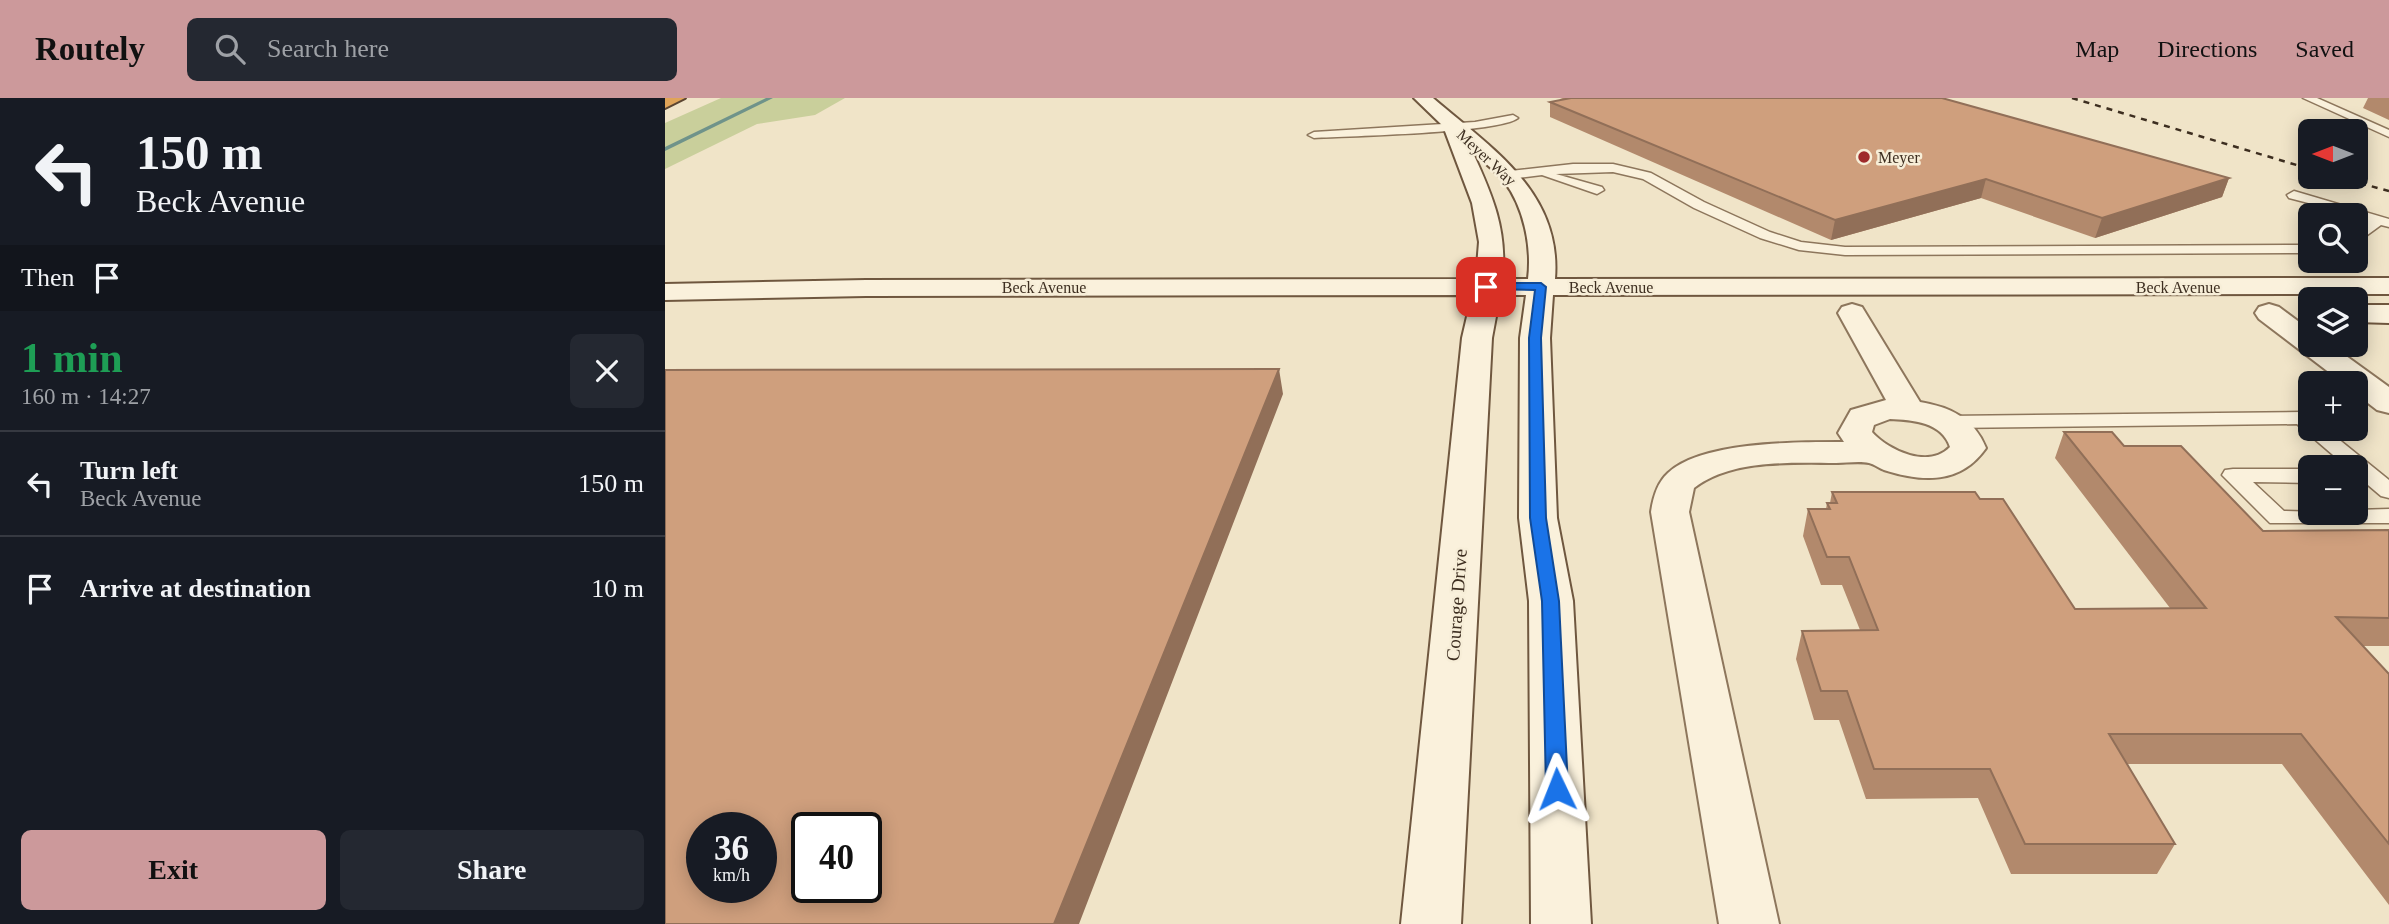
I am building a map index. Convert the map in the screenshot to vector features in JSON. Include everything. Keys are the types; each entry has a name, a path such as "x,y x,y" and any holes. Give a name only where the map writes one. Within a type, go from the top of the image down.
{"highway":[{"path":"665,103 676,98"}],"street":[{"name":"Meyer Way","path":"1423,98 1451,125 1522,173 1528,203 1539,234 1543,263 1540,300"},
{"name":"Meyer Way","path":"1451,125 1477,187 1490,229 1491,263 1484,300"},
{"name":"Beck Avenue","path":"665,292 866,288 1540,300 2389,286"},
{"name":"Beck Avenue","path":"665,317 1484,300"},
{"name":"Courage Drive","path":"1431,924 1468,449 1484,300"},
{"name":"Beck Avenue","path":"1540,300 1852,313 2102,313"},
{"path":"1540,300 1535,338 1538,518 1551,601 1561,924"},
{"path":"1852,313 1908,410"},
{"path":"2298,313 2255,313 2298,337"},
{"path":"2368,313 2389,314"},
{"path":"2328,357 2389,403"},
{"path":"1908,410 1948,422 1960,430 1967,439 1969,448 1964,456 1954,463 1940,466 1904,465 1872,452 1854,433 1856,424 1863,416 1875,411 1908,410"},
{"path":"1749,924 1669,512 1672,495 1682,479 1701,468 1735,458 1872,452"}],"lane":[{"path":"2308,98 2389,134"},
{"path":"1314,135 1451,125"},
{"path":"1522,173 1597,190 1573,167"},
{"path":"1522,173 1573,167 1613,168 1647,176 1699,205 1799,246 1846,251 2298,249"},
{"path":"2294,195 2384,221"},
{"path":"2368,229 2384,221"},
{"path":"1948,422 2298,418"},
{"path":"2327,441 2341,455"},
{"path":"2298,476 2233,475 2278,518 2298,518"},
{"path":"2368,479 2389,491"},
{"path":"2368,516 2389,516"}],"green space":[{"path":"721,98 845,98 815,115 757,124 665,169 665,123"}],"building":[{"name":"Meyer","path":"1571,98 1942,98 2229,178 2102,218 1986,179 1835,220 1550,102"},
{"path":"1279,369 1054,924 665,924 665,370"},
{"path":"2064,432 2112,432 2124,446 2181,446 2263,531 2389,530 2389,618 2336,617 2389,674 2389,844 2301,734 2109,734 2175,844 2025,844 1990,769 1874,769 1847,691 1821,691 1802,631 1878,630 1849,557 1827,557 1808,509 1830,509 1827,503 1837,503 1832,492 1975,492 1980,499 2003,499 2075,609 2206,608"}],"waterway":[{"path":"665,149 770,98"}],"railway":[{"path":"2072,98 2298,165"},
{"path":"2368,185 2389,191"}],"place":[{"name":"Meyer","path":"1864,157"}],"route":[{"path":"1486,287 1541,287 1535,338 1538,518 1551,601 1557,789"}]}
